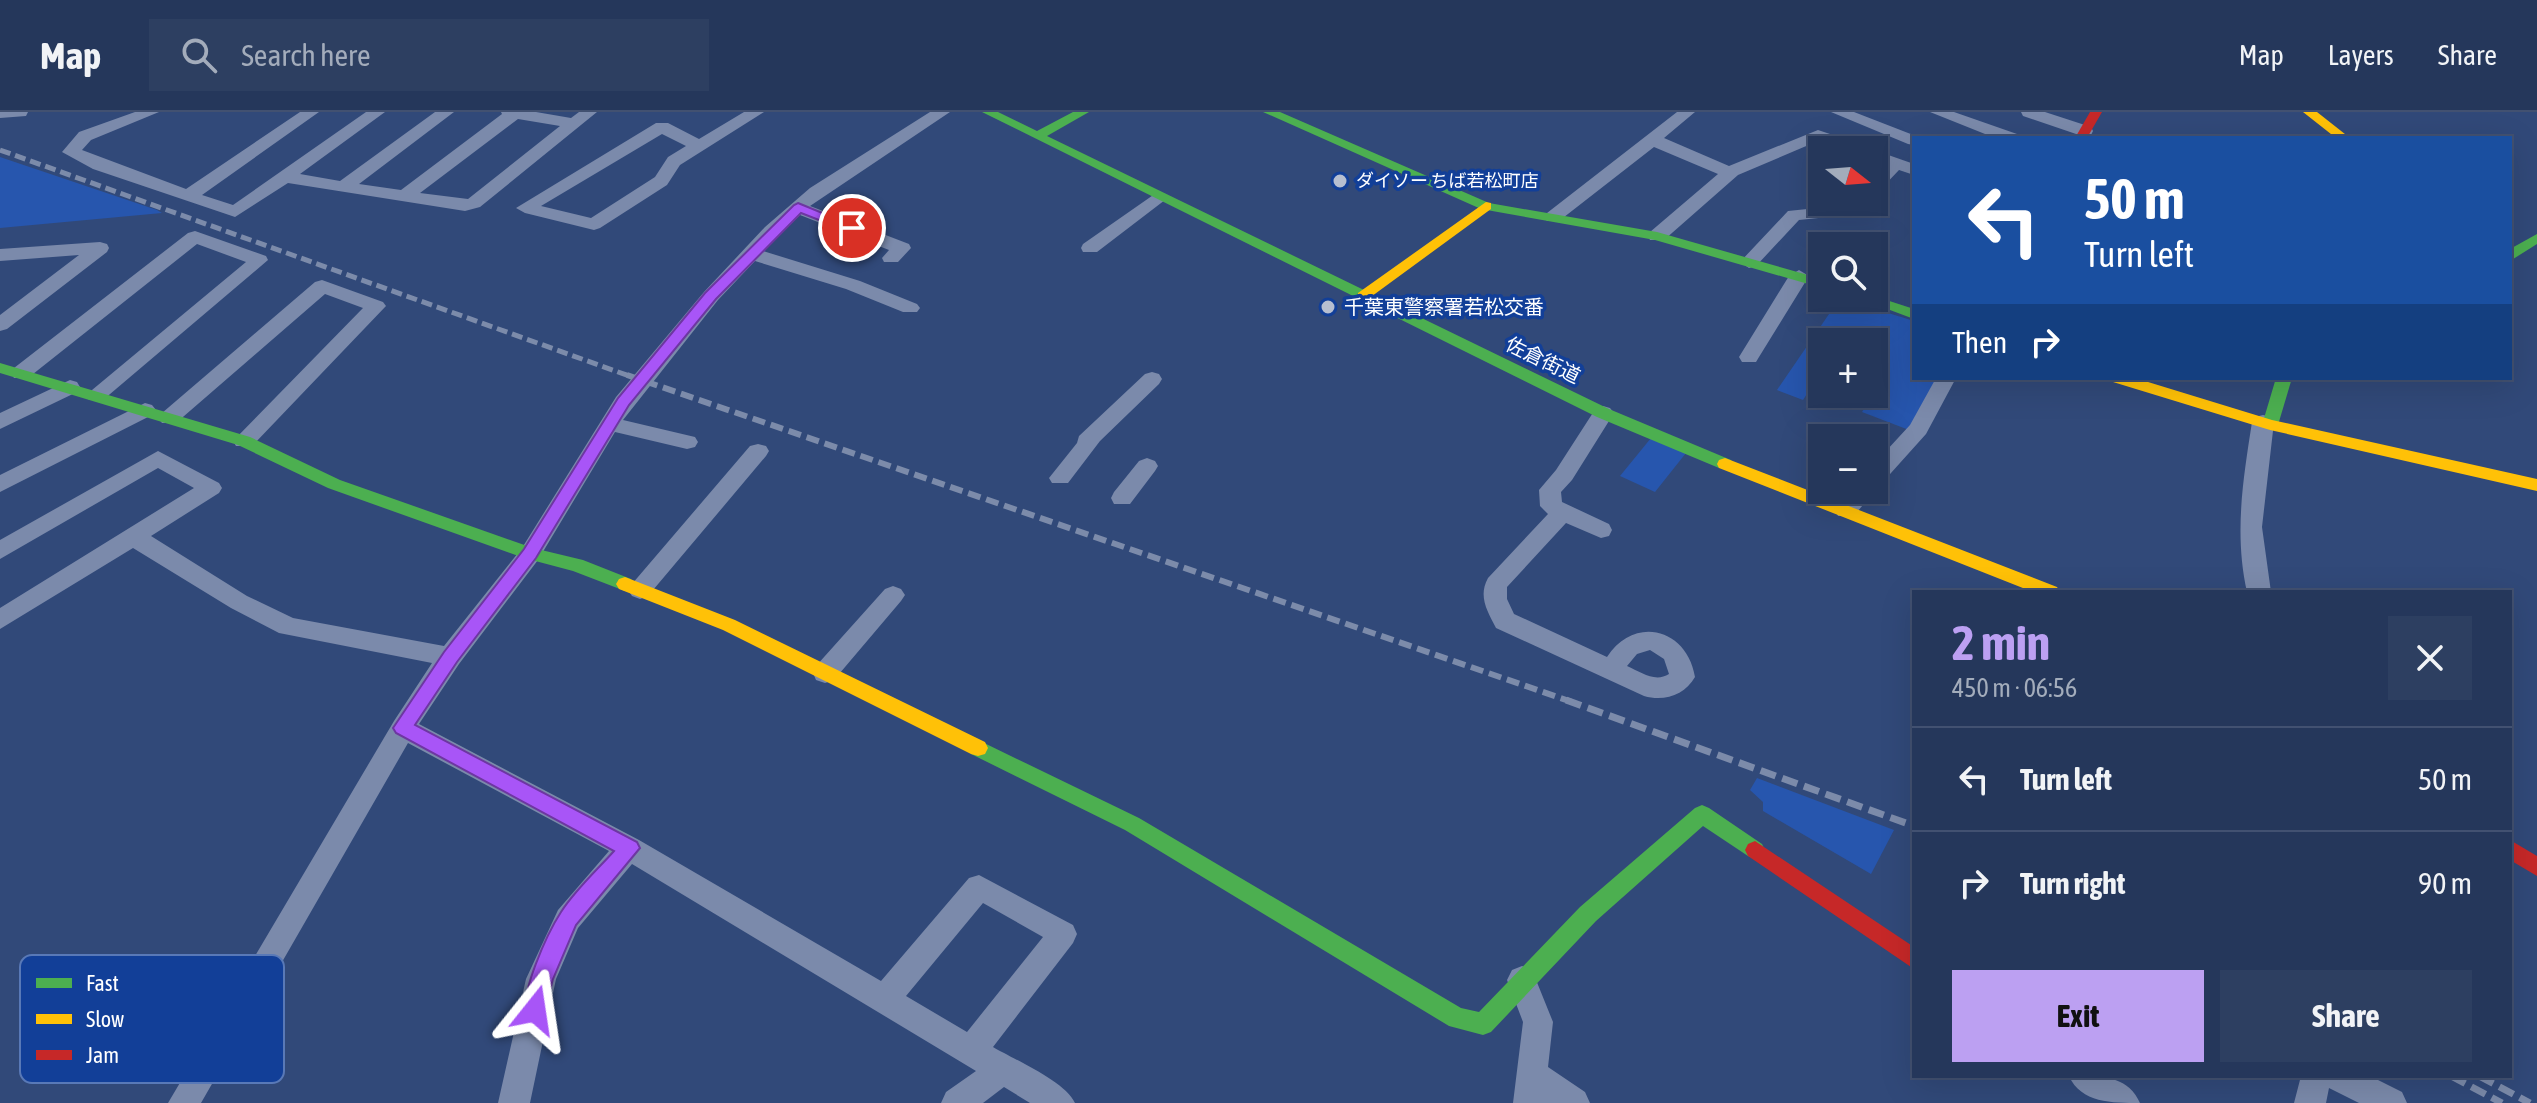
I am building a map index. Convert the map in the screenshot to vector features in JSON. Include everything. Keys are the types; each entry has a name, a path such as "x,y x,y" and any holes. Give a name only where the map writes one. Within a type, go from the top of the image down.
{"street":[{"path":"1,112 6,115 20,112"},
{"path":"151,112 85,136 71,152 99,165 235,212 377,112"},
{"path":"188,196 311,112"},
{"path":"343,187 446,112"},
{"path":"284,177 465,206 474,203 589,112"},
{"path":"699,146 662,127 525,208 594,224 661,181 674,161 756,112"},
{"path":"270,955 403,728 450,657 530,554 610,424 646,373 750,253 816,192 942,112"},
{"name":"佐倉街道","path":"988,112 1603,413 2046,590"},
{"path":"1030,133 1057,112"},
{"path":"1030,133 1083,112"},
{"path":"1269,112 1486,206 1657,236 1808,279"},
{"path":"1553,217 1687,112"},
{"path":"1839,112 1912,139"},
{"path":"1938,112 2005,136"},
{"path":"2029,112 2084,136 2096,112"},
{"path":"2309,112 2341,136"},
{"path":"405,196 512,113 574,124"},
{"path":"1657,236 1730,173 1808,139"},
{"path":"1653,140 1730,173"},
{"path":"1888,160 1912,169"},
{"path":"1888,171 1896,163"},
{"path":"1090,248 1159,196"},
{"path":"1363,296 1486,206"},
{"path":"798,208 902,248 891,258"},
{"path":"1749,262 1794,215 1808,214"},
{"path":"21,373 195,237 259,260 96,395"},
{"path":"2514,258 2520,247 2537,238"},
{"path":"0,255 100,248 0,325"},
{"path":"750,253 853,285 910,308"},
{"path":"1749,357 1799,276"},
{"path":"169,418 322,286 376,306 244,441"},
{"path":"1888,306 1912,313"},
{"path":"0,368 244,441 334,484 530,554 577,565 729,625 1132,824 1457,1018 1483,1024 1522,980 1640,863 1702,814 1912,958"},
{"path":"1060,478 1089,441 1152,379"},
{"path":"1888,462 1918,429 1945,380"},
{"path":"2124,380 2267,424 2537,485"},
{"path":"2258,590 2250,560 2249,519 2267,424 2283,380"},
{"path":"0,422 70,387"},
{"path":"0,484 145,410"},
{"path":"1601,530 1551,506 1550,490 1564,475 1603,413"},
{"path":"610,424 687,442"},
{"path":"640,590 758,451"},
{"path":"0,551 158,458 211,488 0,620"},
{"path":"1122,498 1147,466"},
{"path":"1846,510 1851,504"},
{"path":"1563,512 1496,584 1493,595 1505,621 1611,670"},
{"path":"134,537 239,602 288,626 450,657"},
{"path":"825,673 893,595"},
{"path":"403,728 629,848 1005,1068 1059,1103"},
{"path":"514,1103 541,979 568,919 629,848"},
{"path":"2512,850 2537,867"},
{"path":"885,998 979,887 1063,934 972,1049"},
{"path":"1522,980 1538,1022 1532,1089 1574,1103"},
{"path":"957,1103 1005,1068"},
{"path":"2087,1078 2124,1103"},
{"path":"2310,1103 2316,1078"},
{"path":"2342,1078 2391,1103"},
{"path":"184,1103 196,1083"}],"shaded area":[{"path":"0,157 157,210 162,213 0,228"},
{"path":"1830,312 1885,312 1912,320 1912,380 1938,380 1909,430 1862,412 1864,408 1888,408 1888,328 1819,328"},
{"path":"1808,345 1808,392 1803,400 1777,390"},
{"path":"1651,438 1686,453 1655,492 1620,476"},
{"path":"1757,778 1894,830 1871,874 1763,811 1763,802 1750,790"}],"railway":[{"path":"0,150 632,377"},
{"path":"627,375 1572,702"},
{"path":"1566,700 1912,825"},
{"path":"2455,1078 2502,1103"},
{"path":"2483,1078 2530,1103"}],"traffic: fast":[{"path":"988,112 1603,413 1725,464"},
{"path":"1037,136 1083,112"},
{"path":"1269,112 1486,206 1657,236 1808,280"},
{"path":"2512,255 2537,238"},
{"path":"1888,306 1912,313"},
{"path":"0,368 244,441 334,484 530,554 577,565 625,584"},
{"path":"2270,425 2283,380"},
{"path":"978,748 1132,824 1457,1018 1483,1024 1588,914 1702,814 1755,850"}],"traffic: slow":[{"path":"2309,112 2341,136"},
{"path":"1363,296 1486,206"},
{"path":"2124,380 2270,425 2537,485"},
{"path":"1725,464 2046,590"},
{"path":"625,584 729,625 978,748"}],"traffic: jam":[{"path":"2082,136 2096,112"},
{"path":"1755,850 1912,958"},
{"path":"2512,850 2537,867"}],"place":[{"name":"ダイソー ちば若松町店","path":"1340,181"},
{"name":"千葉東警察署若松交番","path":"1328,307"}],"route":[{"path":"535,1010 541,979 568,919 629,848 403,728 450,657 530,554 623,402 711,296 750,253 798,208 852,228"}]}
